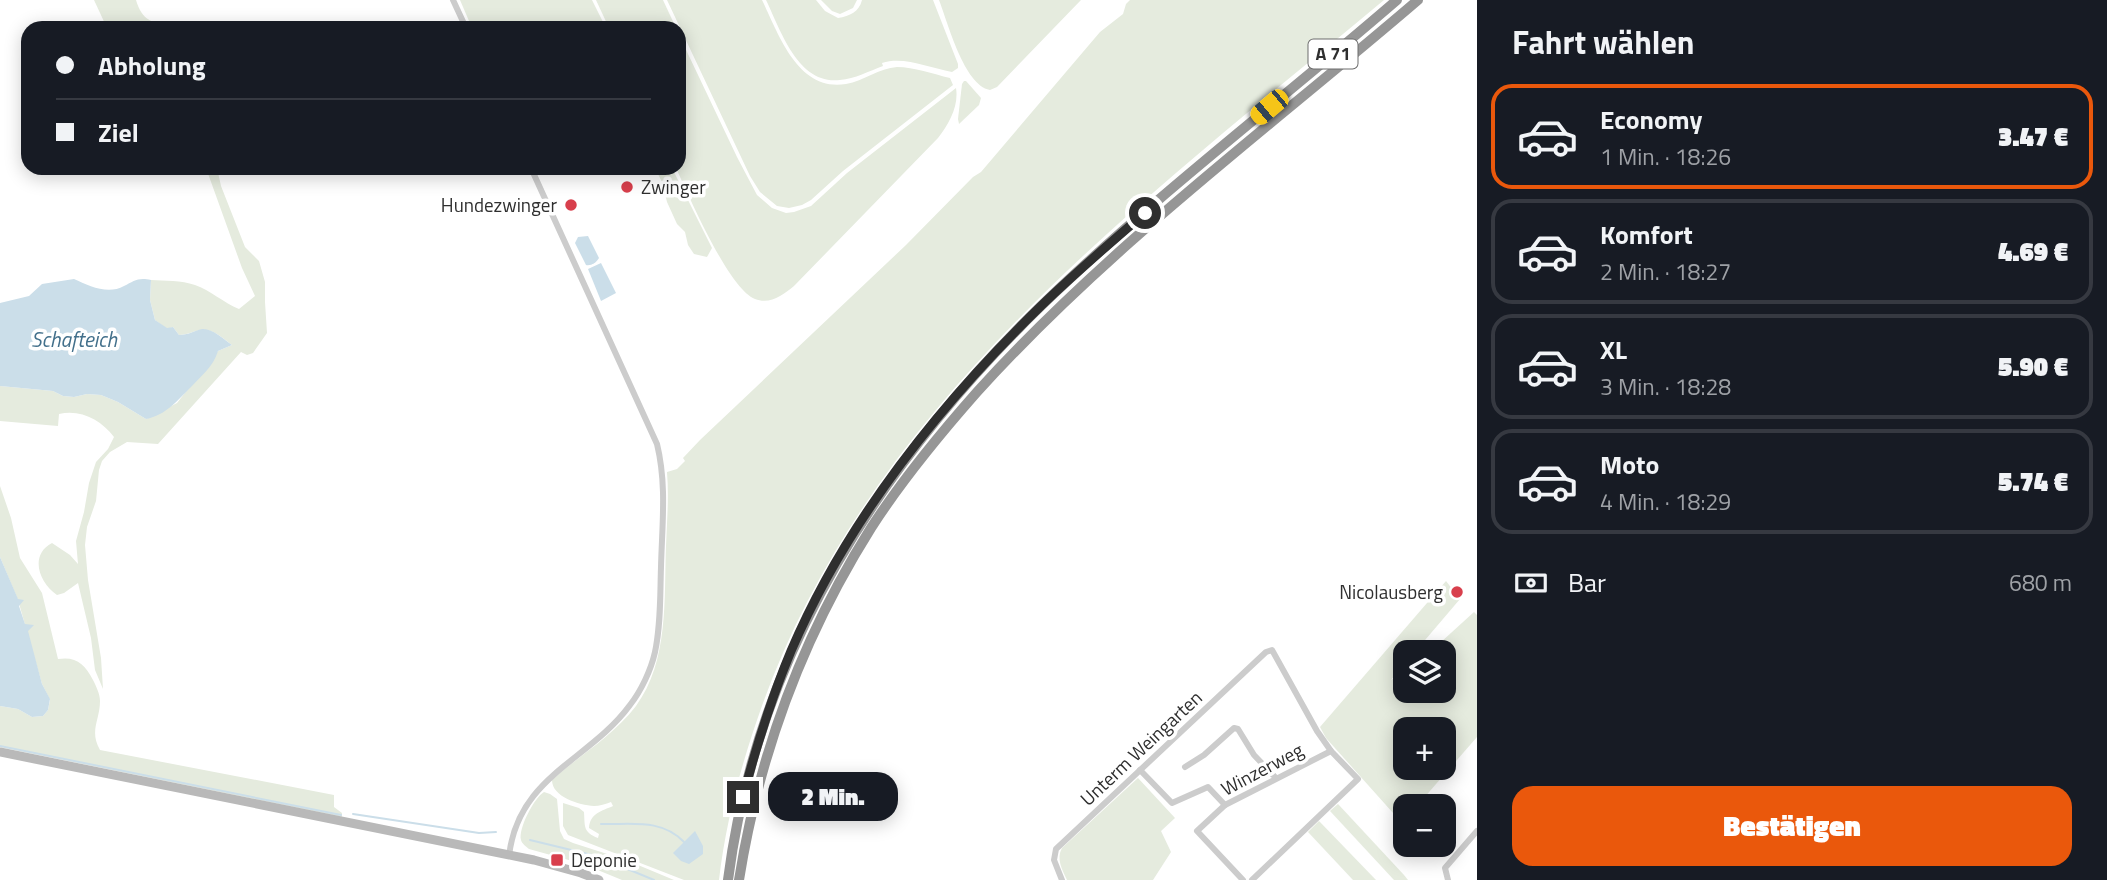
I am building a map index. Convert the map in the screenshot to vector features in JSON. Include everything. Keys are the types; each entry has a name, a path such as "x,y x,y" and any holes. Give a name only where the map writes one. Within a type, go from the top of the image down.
{"highway":[{"name":"A 71","path":"728,880 732,847 753,757 787,661 835,565 894,474 940,415 1041,306 1165,195 1397,0"},
{"name":"A 71","path":"739,880 763,768 795,673 845,572 872,526 903,482 1003,363 1060,306 1174,204 1418,0"}],"street":[{"path":"453,0 463,21"},
{"path":"509,856 515,831 532,796 557,771 615,723 631,704 654,654 659,627 664,480 657,444 534,175"},
{"name":"Unterm Weingarten","path":"1062,880 1054,860 1056,849 1266,652 1272,650 1331,751"},
{"path":"1185,767 1205,755 1234,728 1238,729 1254,755 1276,778"},
{"path":"1252,880 1359,779 1331,751"},
{"name":"Winzerweg","path":"1243,880 1197,831 1224,805 1331,751"},
{"path":"0,752 557,866 599,880"},
{"path":"1140,770 1172,803 1208,787 1224,805"},
{"path":"1448,880 1445,868 1477,831"}],"shaded area":[{"path":"94,0 136,0 140,10 152,21 104,21"},
{"path":"460,0 592,0 602,21 469,21"},
{"path":"596,0 663,0 673,21 606,21"},
{"path":"667,0 762,0 792,58 815,79 829,84 846,84 897,67 917,69 950,78 953,85 843,171 811,200 789,208 777,206 760,192 750,176 686,40 686,21 677,21"},
{"path":"766,0 816,0 825,11 838,18 853,13 862,0 933,0 958,68 952,72 908,62 890,61 851,78 825,79 813,74 793,54"},
{"path":"821,0 857,0 853,8 840,14 832,11"},
{"path":"939,0 1081,0 997,87 990,90 972,77 965,65"},
{"path":"1130,0 1384,0 1201,151 1111,230 1025,312 945,400 873,493 811,594 763,703 736,791 719,880 684,880 568,835 563,826 563,803 584,812 586,828 598,838 599,834 589,828 590,823 597,813 613,806 611,802 594,806 567,799 556,791 552,780 627,717 647,688 654,669 663,629 667,472 677,469 685,461 683,458 700,440 981,172 1100,32 1123,14"},
{"path":"686,50 757,195 772,208 786,213 811,206 847,173 956,88 955,108 938,138 794,286 776,298 761,301 744,291 722,260 679,175 686,175"},
{"path":"964,81 981,98 979,105 959,124 962,84"},
{"path":"209,175 219,175 245,247 259,261 265,282 267,333 253,353 247,355 241,352 158,444 127,442 110,452 102,461 85,545 103,689 95,670 91,638 78,583 57,595 45,584 39,562 45,548 52,543 78,564 76,541 89,483 96,462 108,449 114,437 97,421 75,413 59,414 58,426 0,421 0,386 53,391 74,397 101,395 146,419 177,403 218,351 232,345 218,334 209,331 179,335 173,327 167,329 155,320 150,300 151,280 179,281 195,285 239,309 255,296"},
{"path":"658,175 676,175 712,248 707,257 694,254 688,245 685,232 677,224 667,202"},
{"path":"0,486 20,558 42,593 58,659 79,662 90,674 98,690 100,708 95,737 100,750 334,795 334,807 342,813 342,817 0,747 0,706 18,709 32,717 43,716 48,710 50,700 42,684 18,600 0,557"},
{"path":"1446,581 1460,599 1425,640 1395,640"},
{"path":"1474,612 1477,615 1477,737 1456,761 1456,717 1393,717 1393,780 1440,780 1427,794 1393,794 1393,813 1326,738 1320,727 1393,642 1393,703 1456,703 1456,640 1443,640"},
{"path":"1138,778 1175,818 1161,831 1171,852 1153,880 1067,880 1060,860 1062,848"},
{"path":"544,792 557,799 560,831 564,839 674,880 622,880 583,864 529,849 521,840 522,829 532,807"},
{"path":"1338,804 1408,880 1394,880 1330,811"},
{"path":"1319,821 1376,880 1353,880 1308,832"}],"water":[{"path":"588,236 599,258 593,264 586,265 575,243 578,237"},
{"path":"601,263 616,293 601,301 588,269"},
{"name":"Schafteich","path":"74,279 112,290 139,279 151,280 150,300 155,320 167,328 173,327 179,335 202,329 210,330 232,345 218,351 207,370 171,407 146,419 101,395 74,397 53,391 0,386 0,303 29,296 42,284"},
{"path":"0,557 18,599 24,600 19,606 25,624 34,625 28,631 42,684 50,699 48,710 43,716 32,717 18,709 0,706"},
{"path":"695,831 703,846 703,854 689,864 673,853"}],"waterway":[{"path":"0,746 341,815"},
{"path":"353,814 479,833 496,832"},
{"path":"601,824 656,826 675,834 684,842"},
{"path":"530,840 596,856 654,880"}],"place":[{"name":"Zwinger","path":"627,187"},
{"name":"Hundezwinger","path":"571,205"},
{"name":"Nicolausberg","path":"1457,592"},
{"name":"Deponie","path":"557,860"}],"route":[{"path":"743,797 772,698 792,649 835,565 862,520 940,415 995,354 1041,306 1145,213"}]}
